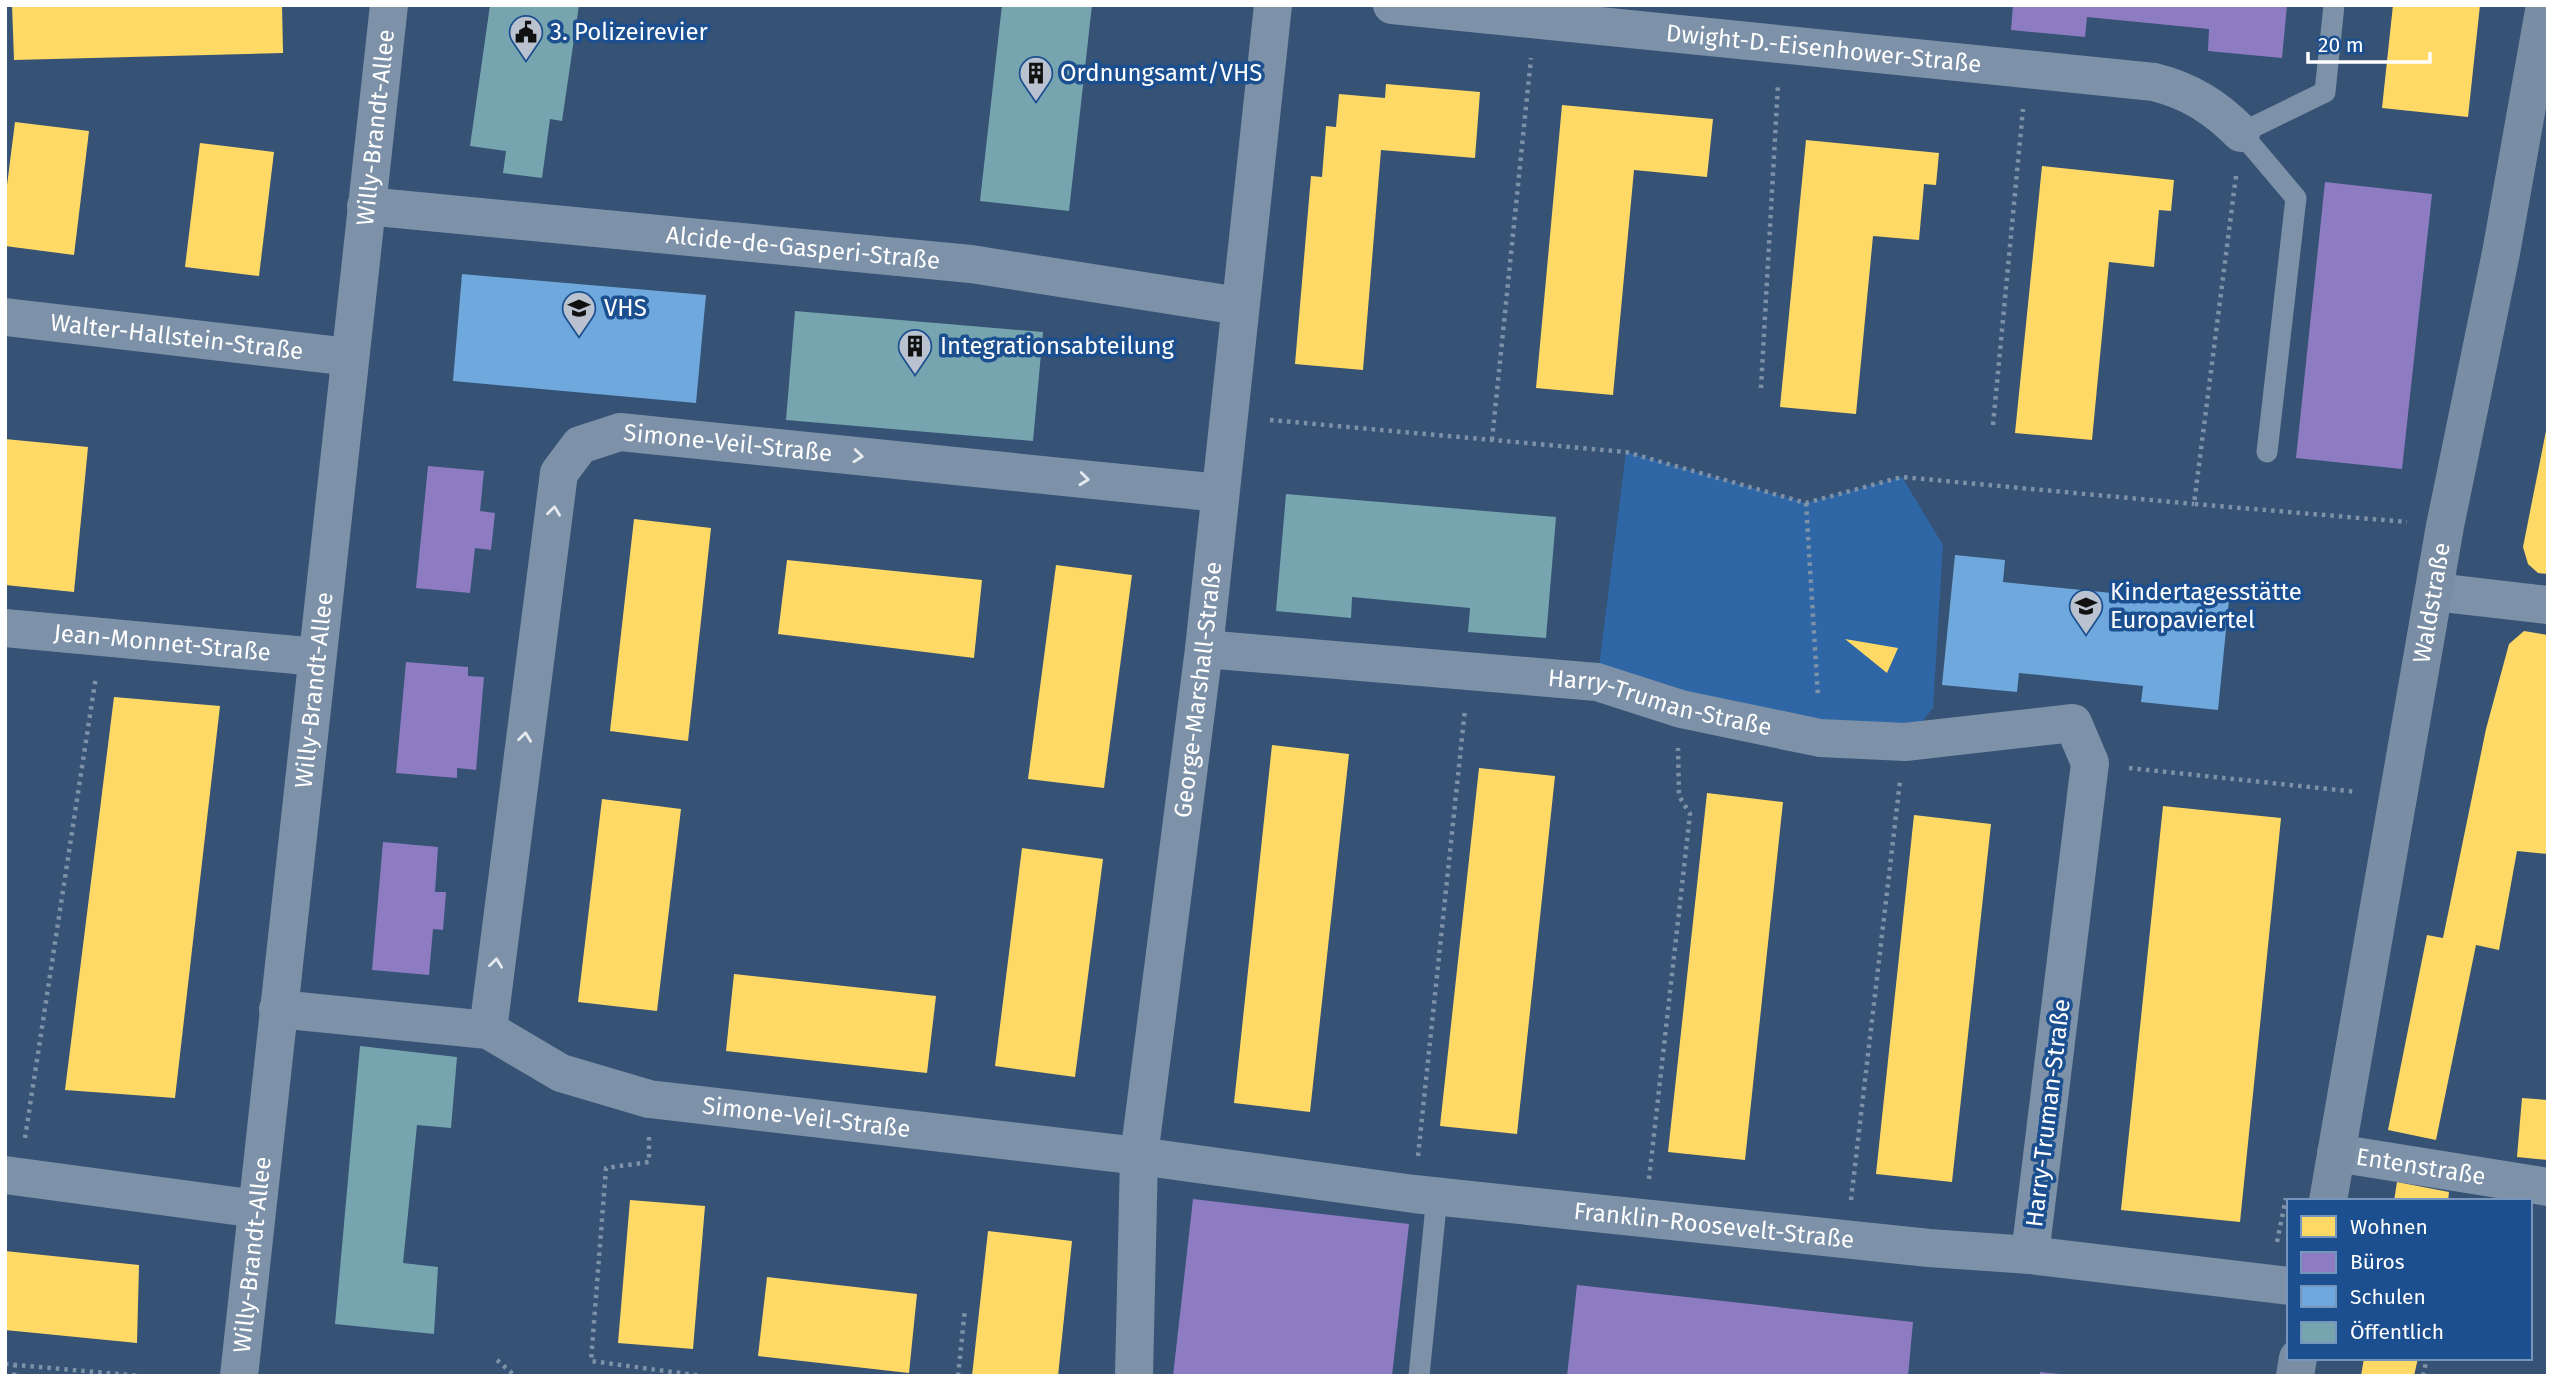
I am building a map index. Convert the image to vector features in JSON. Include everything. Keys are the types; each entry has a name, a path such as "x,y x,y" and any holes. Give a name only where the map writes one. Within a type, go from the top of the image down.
{"street":[{"name":"Willy-Brandt-Allee","path":"239,1376 389,5"},
{"name":"George-Marshall-Straße","path":"1134,1376 1139,1156 1204,649 1273,5"},
{"name":"Dwight-D.-Eisenhower-Straße","path":"1392,5 2154,82 2183,89 2218,110 2241,133"},
{"name":"Waldstraße","path":"2328,1199 2435,592 2522,144 2545,5"},
{"name":"Alcide-de-Gasperi-Straße","path":"366,206 971,264 1239,306"},
{"name":"Walter-Hallstein-Straße","path":"5,317 350,357"},
{"name":"Simone-Veil-Straße","path":"488,1030 559,473 580,444 620,432 1220,493"},
{"path":"2435,592 2548,605"},
{"name":"Jean-Monnet-Straße","path":"5,628 317,657"},
{"name":"Harry-Truman-Straße","path":"1204,649 1469,669 1597,682 1681,709 1820,738 1905,742 2073,723 2090,764 2030,1255"},
{"name":"Simone-Veil-Straße","path":"278,1009 488,1030 561,1073 649,1099 1139,1156"},
{"name":"Entenstraße","path":"2336,1153 2472,1177 2548,1187"},
{"name":"Franklin-Roosevelt-Straße","path":"1139,1156 1426,1195 1846,1239 2030,1255 2287,1286"},
{"path":"12,1176 257,1209"}],"lane":[{"path":"2267,453 2296,198 2241,133 2325,92 2334,5"},
{"path":"1419,1376 1426,1195"}],"path":[{"path":"1492,440 1535,20"},
{"path":"1761,388 1780,45"},
{"path":"1993,425 2026,70"},
{"path":"1228,416 1626,452 1806,503 1902,477 2194,504"},
{"path":"1806,503 1820,738"},
{"path":"12,1176 101,639"},
{"path":"1426,1195 1469,669"},
{"path":"1644,1217 1690,814 1679,796 1676,773 1681,709"},
{"path":"1846,1239 1905,742"},
{"path":"2090,764 2362,792"},
{"path":"649,1099 649,1163 606,1168 591,1361 702,1376"},
{"path":"958,1376 965,1309"},
{"path":"497,1360 515,1376"},
{"path":"5,1364 141,1376"},
{"path":"14,1376 15,1365"}],"shaded area":[{"path":"1626,452 1806,503 1902,477 1943,545 1933,708 1905,742 1597,682"}],"building: Wohnen":[{"path":"12,5 282,5 283,53 14,60"},
{"path":"2393,5 2480,5 2468,117 2382,108"},
{"path":"1386,84 1480,92 1475,158 1381,150 1363,370 1295,364 1311,176 1322,177 1326,126 1336,127 1339,94 1385,98"},
{"path":"1562,105 1713,119 1707,177 1634,170 1613,395 1536,388"},
{"path":"15,122 89,131 74,255 5,246 5,201"},
{"path":"1806,140 1939,153 1936,185 1924,184 1919,240 1873,236 1856,414 1780,407"},
{"path":"200,143 274,152 259,276 185,267"},
{"path":"2042,166 2174,180 2171,211 2159,210 2154,267 2109,262 2092,440 2015,433"},
{"path":"2546,431 2548,574 2538,573 2528,564 2523,547"},
{"path":"5,439 88,447 74,592 5,585"},
{"path":"634,519 711,528 688,741 610,731"},
{"path":"787,560 982,580 974,658 778,634"},
{"path":"1056,565 1132,575 1104,788 1028,779"},
{"path":"2524,631 2548,635 2548,854 2517,851 2499,950 2476,945 2436,1140 2388,1130 2427,935 2443,938 2486,729 2509,644"},
{"path":"1845,639 1898,648 1887,673"},
{"path":"114,697 220,706 175,1098 65,1090"},
{"path":"1272,745 1349,754 1310,1112 1234,1103"},
{"path":"1479,768 1555,776 1517,1134 1440,1126"},
{"path":"1707,793 1783,802 1745,1160 1668,1152"},
{"path":"602,799 681,809 657,1011 578,1002"},
{"path":"2163,806 2281,818 2240,1222 2121,1210"},
{"path":"1914,815 1991,824 1952,1182 1876,1174"},
{"path":"1022,848 1103,859 1075,1077 995,1066"},
{"path":"734,974 936,996 927,1073 726,1051"},
{"path":"2522,1098 2548,1100 2548,1160 2517,1157"},
{"path":"2397,1182 2449,1192 2448,1199 2394,1199"},
{"path":"630,1200 705,1206 693,1349 618,1343"},
{"path":"988,1231 1072,1241 1058,1376 972,1376"},
{"path":"5,1251 139,1265 137,1343 5,1330"},
{"path":"767,1277 917,1294 909,1373 758,1356"},
{"path":"2364,1360 2418,1360 2414,1376 2361,1376"}],"building: Büros":[{"path":"2013,5 2287,5 2282,58 2208,51 2209,29 2087,17 2085,37 2011,30"},
{"path":"2325,182 2432,194 2402,469 2296,458"},
{"path":"428,466 484,471 480,511 495,513 491,550 475,548 470,593 416,588"},
{"path":"406,662 468,667 468,676 484,677 476,770 457,768 457,778 396,773"},
{"path":"383,842 438,847 435,892 446,892 443,930 433,929 429,975 372,970"},
{"path":"1193,1199 1409,1224 1392,1376 1173,1376"},
{"path":"1577,1285 1913,1322 1908,1376 1567,1376"},
{"path":"2040,1372 2060,1374 2060,1376 2040,1376"}],"building: Schulen":[{"name":"VHS","path":"462,274 706,295 696,403 453,381"},
{"name":"Kindertagesstätte Europaviertel","path":"1955,555 2005,560 2003,582 2181,600 2182,585 2230,590 2218,710 2141,702 2143,686 2019,673 2017,692 1942,685"}],"building: Öffentlich":[{"name":"3. Polizeirevier","path":"490,5 579,5 562,121 550,119 542,178 503,173 506,151 470,146"},
{"name":"Ordnungsamt/VHS","path":"1002,5 1092,5 1069,211 980,201"},
{"name":"Integrationsabteilung","path":"795,311 1043,332 1033,441 786,420"},
{"path":"1286,494 1556,517 1546,638 1468,632 1470,608 1352,597 1351,618 1276,611"},
{"path":"360,1046 457,1057 451,1128 417,1125 403,1263 438,1267 434,1334 335,1324"}],"place":[{"name":"3. Polizeirevier","path":"526,62"},
{"name":"Ordnungsamt/VHS","path":"1036,103"},
{"name":"VHS","path":"579,338"},
{"name":"Integrationsabteilung","path":"915,376"},
{"name":"Kindertagesstätte Europaviertel","path":"2086,636"}]}
